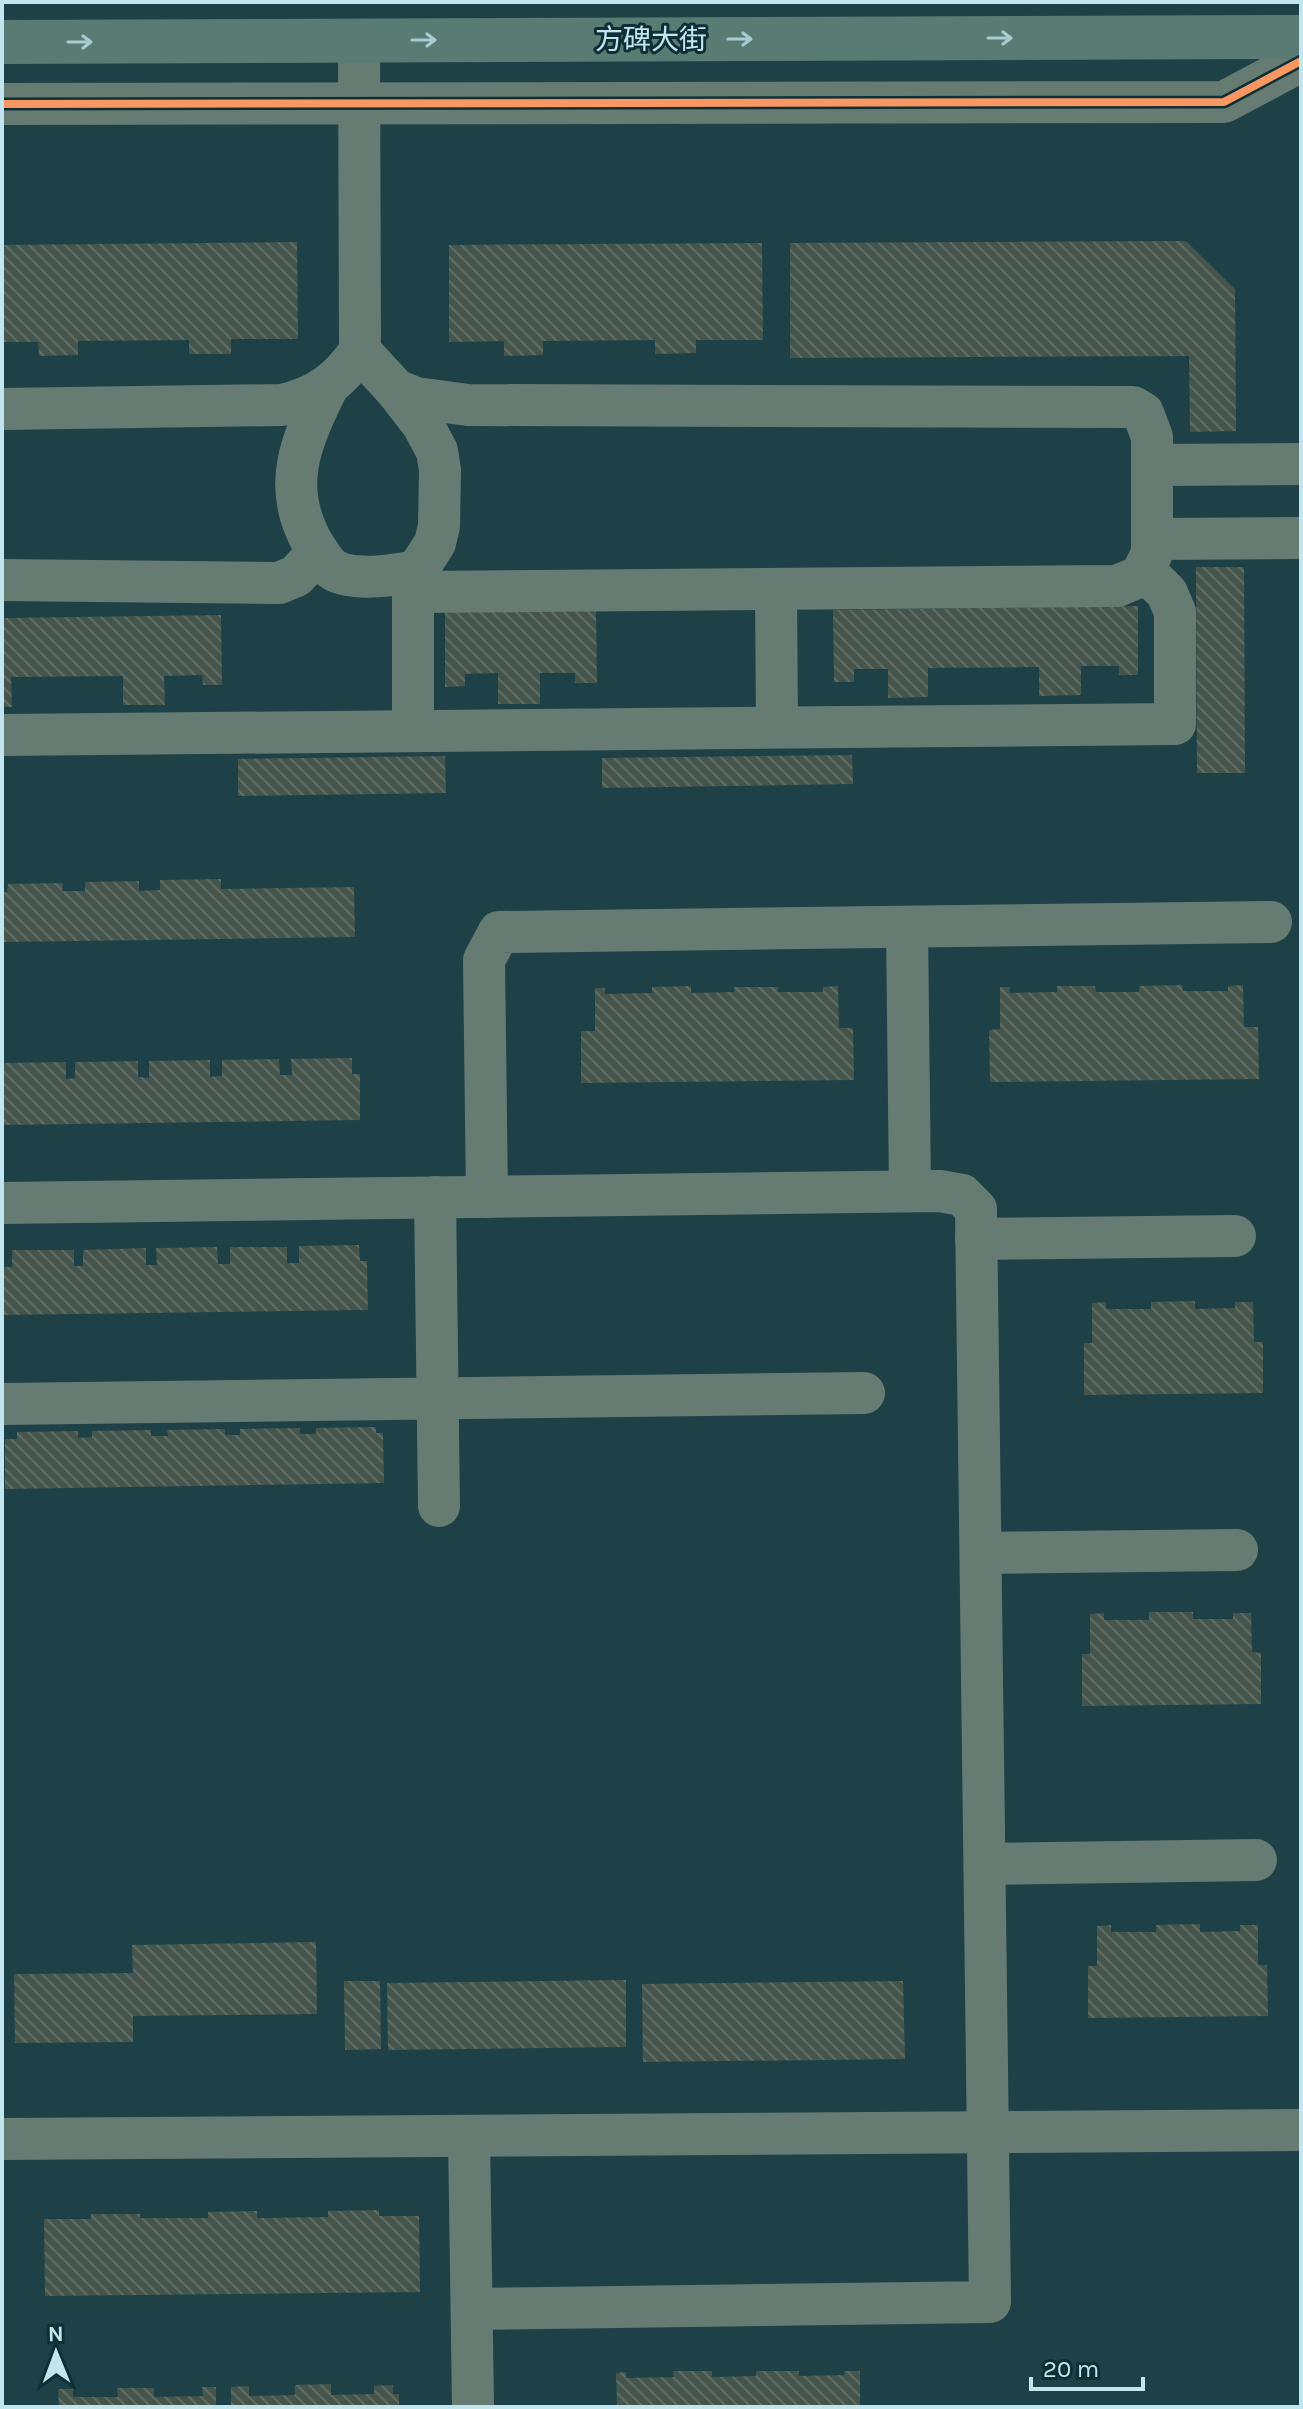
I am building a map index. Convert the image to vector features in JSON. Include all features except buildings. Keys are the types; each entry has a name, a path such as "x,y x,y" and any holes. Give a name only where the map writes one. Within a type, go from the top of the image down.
{"main road":[{"name":"方碑大街","path":"2,42 1301,37"}],"street":[{"path":"2,409 282,405 307,399 349,367 360,351 359,40"},
{"path":"2,104 1224,102 1301,61"},
{"path":"360,351 423,425 437,451 440,470 437,535 415,581 413,731"},
{"path":"328,386 308,427 295,486 299,512 318,552 331,568 341,574 415,581 776,589 1117,586 1141,576 1148,554 1152,437 1143,413 1133,407 468,405 416,398 396,390"},
{"path":"1152,465 1301,464"},
{"path":"1148,554 1301,538"},
{"path":"2,580 279,583 296,576 318,552"},
{"path":"2,735 1175,724 1175,612 1157,580 1148,554"},
{"path":"776,589 777,727"},
{"path":"487,1197 484,960 499,932 1271,922"},
{"path":"907,927 910,1191"},
{"path":"2,1203 940,1191 962,1195 976,1209 990,2302 472,2309"},
{"path":"435,1197 439,1506"},
{"path":"976,1239 1235,1236"},
{"path":"2,1404 864,1393"},
{"path":"981,1553 1237,1550"},
{"path":"985,1864 1256,1860"},
{"path":"2,2139 1301,2130"},
{"path":"469,2136 473,2407"}],"cycle path":[{"path":"2,104 1224,102 1301,61"}]}
